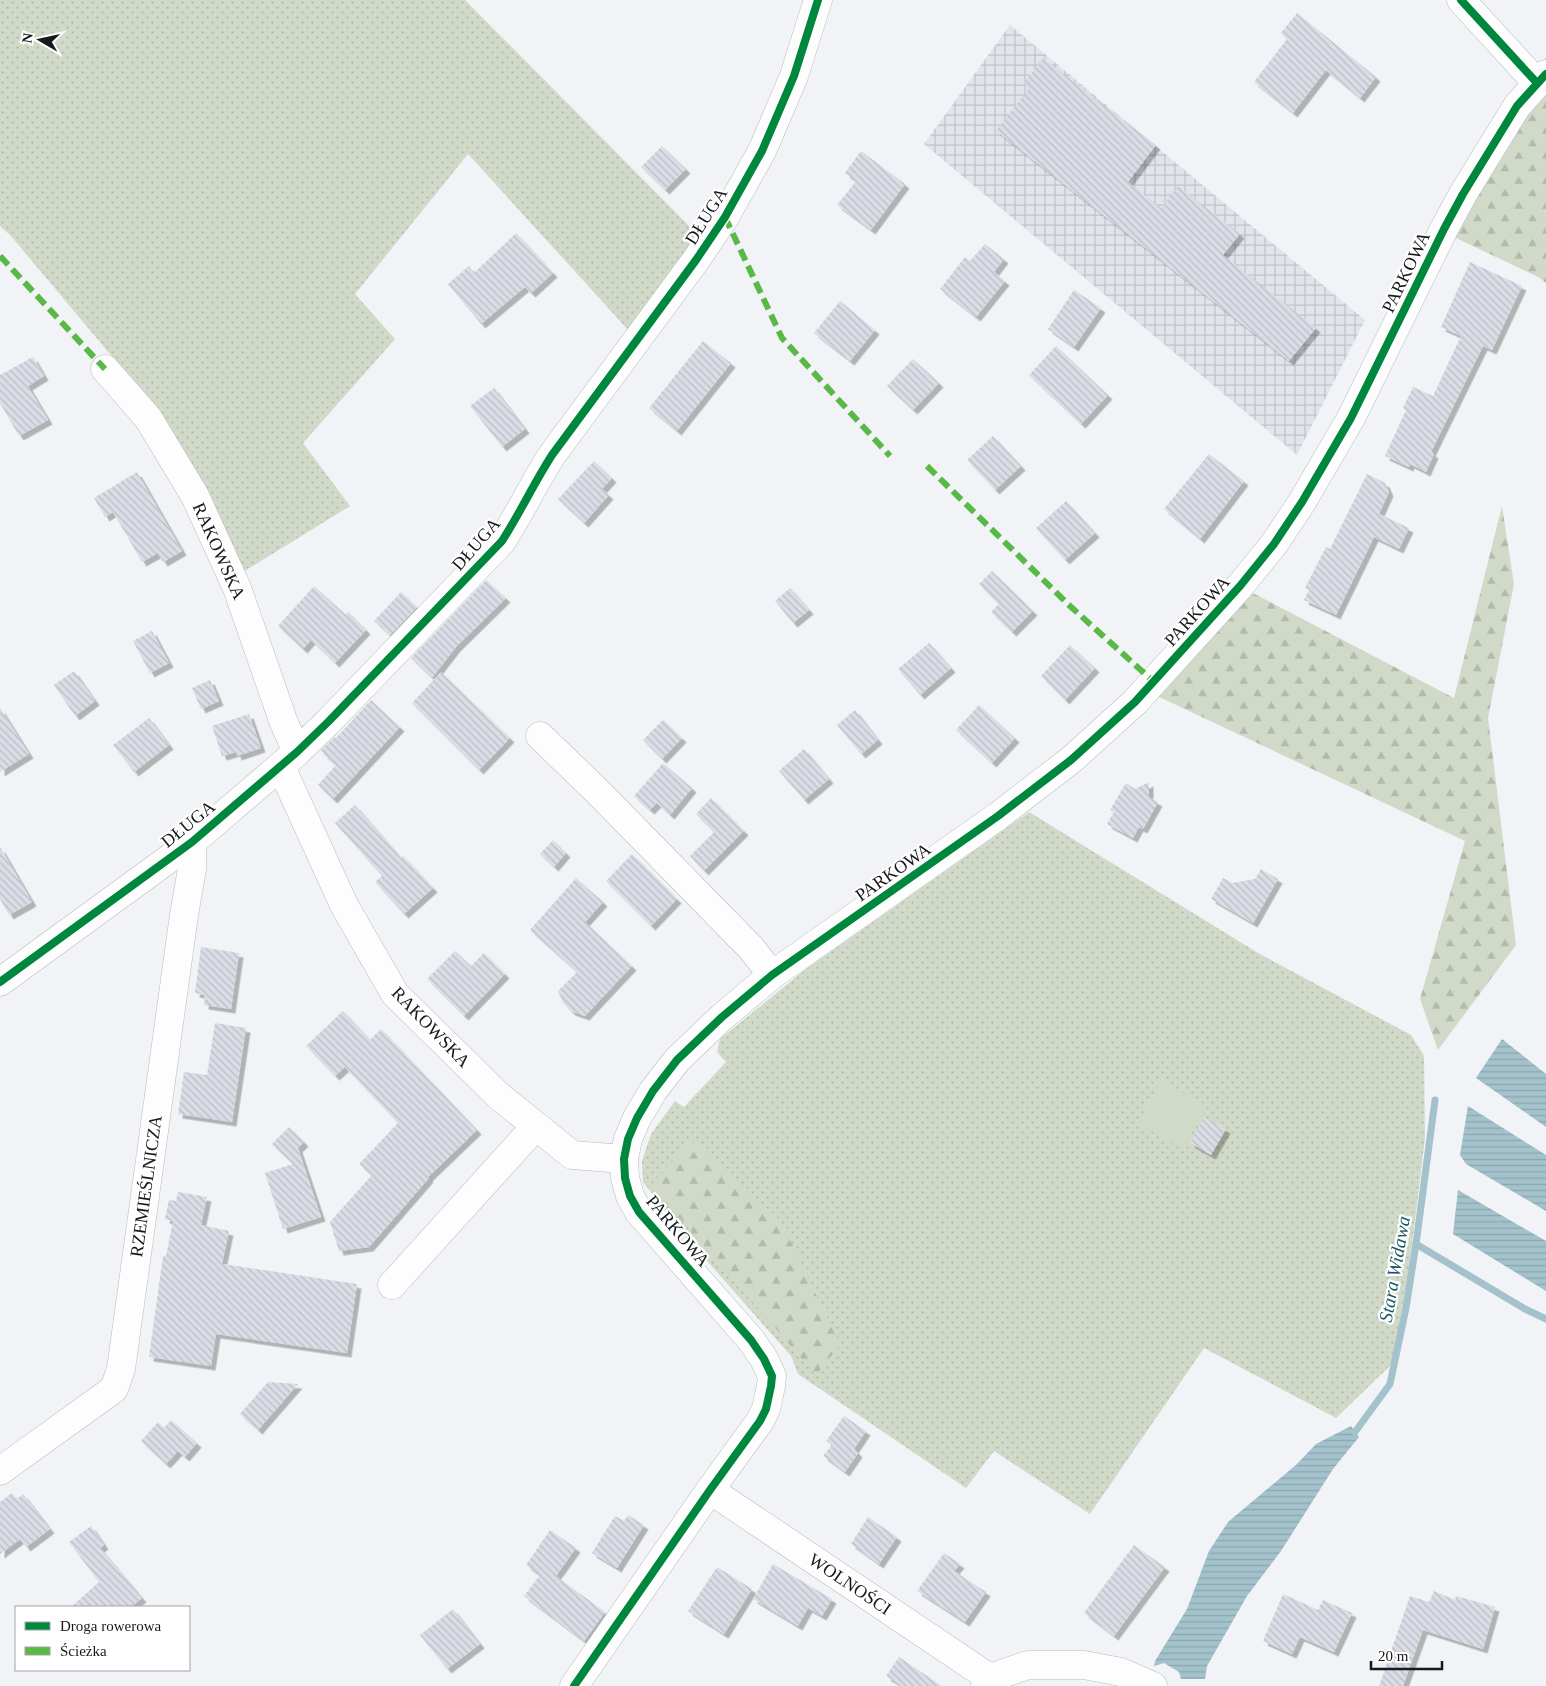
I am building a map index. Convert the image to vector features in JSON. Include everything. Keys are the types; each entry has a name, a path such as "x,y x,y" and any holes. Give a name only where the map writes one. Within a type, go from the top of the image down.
{"street":[{"name":"DŁUGA","path":"0,982 192,842 289,759 330,721 502,541 516,520 552,455 696,260 725,217 762,151 794,76 818,0"},
{"name":"PARKOWA","path":"574,1686 760,1421 770,1396 772,1376 764,1358 751,1340 639,1212 630,1196 625,1178 624,1159 628,1139 637,1118 677,1060 722,1017 772,975 998,816 1071,760 1135,702 1240,586 1274,544 1302,502 1351,418 1463,194 1517,106 1541,78 1461,0"},
{"name":"RAKOWSKA","path":"105,369 148,418 195,496 237,588 284,722 289,759 344,904 395,994 499,1096 572,1155 624,1159"},
{"path":"540,736 751,948 772,975"},
{"name":"RZEMIEŚLNICZA","path":"0,1471 114,1389 121,1369 192,869 192,842"},
{"path":"392,1285 536,1126"},
{"name":"WOLNOŚCI","path":"710,1490 987,1682 1028,1665 1084,1665 1121,1672 1153,1686"}],"shaded area":[{"path":"1010,25 1365,320 1297,455 924,144"}],"green space":[{"path":"0,0 465,0 700,237 631,333 468,154 355,294 395,339 303,443 350,506 243,572 167,422 11,236 0,226"},
{"path":"1546,58 1546,283 1540,278 1433,227 1521,87"},
{"path":"1502,506 1514,584 1488,718 1516,945 1438,1050 1420,999 1465,841 1155,695 1249,591 1454,698"},
{"path":"1029,812 1258,953 1411,1035 1424,1056 1425,1138 1408,1278 1392,1364 1336,1418 1204,1348 1090,1514 994,1451 966,1488 798,1374 791,1356 686,1237 643,1182 642,1161 651,1134 675,1101 684,1107 726,1062 717,1052 720,1039 806,969"},
{"path":"1161,1080 1207,1106 1183,1149 1138,1123"},
{"path":"692,1141 781,1221 840,1345 816,1375 651,1185"}],"water":[{"path":"1502,1039 1546,1074 1546,1127 1476,1078"},
{"path":"1468,1106 1546,1155 1546,1211 1466,1164 1460,1155"},
{"path":"1458,1190 1546,1241 1546,1291 1453,1234"},
{"path":"1351,1426 1359,1437 1333,1469 1281,1551 1247,1596 1207,1666 1205,1679 1181,1679 1179,1672 1164,1663 1154,1666 1155,1661 1187,1609 1209,1551 1228,1522 1296,1465 1316,1444"}],"building":[{"path":"1297,13 1376,77 1360,98 1326,70 1293,113 1254,82 1287,39 1281,33"},
{"path":"1043,58 1156,145 1128,182 1161,208 1178,186 1240,234 1223,255 1316,328 1289,361 996,131 1030,87 1024,83"},
{"path":"662,146 686,169 665,190 641,167"},
{"path":"861,151 905,184 871,230 837,205 856,181 845,173"},
{"path":"516,233 553,273 531,293 525,287 481,324 448,284 469,266 474,273"},
{"path":"985,244 1004,259 994,272 1005,281 976,317 940,289 965,257 970,261"},
{"path":"1470,262 1522,286 1492,350 1483,346 1431,452 1434,454 1426,472 1410,464 1409,467 1385,456 1406,410 1403,408 1413,387 1433,396 1461,336 1441,327"},
{"path":"1074,290 1101,308 1074,347 1048,329"},
{"path":"840,301 875,330 850,361 814,333"},
{"path":"703,341 731,363 677,431 649,408"},
{"path":"1056,346 1108,395 1081,424 1029,375"},
{"path":"33,357 44,376 28,386 48,420 19,436 0,403 0,375"},
{"path":"913,359 939,383 913,410 887,386"},
{"path":"494,388 525,429 502,447 470,406"},
{"path":"993,436 1021,466 995,490 967,460"},
{"path":"1209,454 1244,481 1200,539 1164,509"},
{"path":"594,461 612,478 602,489 609,495 584,523 558,499"},
{"path":"137,472 182,551 163,562 158,553 142,562 113,512 105,517 94,498"},
{"path":"1367,474 1385,483 1389,492 1379,514 1409,528 1399,549 1374,537 1336,615 1304,600 1309,590 1305,588 1326,547 1330,549"},
{"path":"1066,501 1095,533 1065,560 1036,528"},
{"path":"992,571 1033,611 1012,632 991,612 999,604 979,584"},
{"path":"486,580 506,598 456,647 432,678 411,658"},
{"path":"314,586 346,615 348,612 366,630 335,663 311,640 303,649 278,626"},
{"path":"790,588 809,610 793,623 775,601"},
{"path":"401,592 417,607 390,635 374,621"},
{"path":"152,631 169,663 150,673 133,641"},
{"path":"929,643 951,668 920,695 898,669"},
{"path":"1070,645 1095,668 1065,700 1041,676"},
{"path":"74,671 95,701 75,716 54,685"},
{"path":"441,672 510,738 479,770 412,703"},
{"path":"210,680 219,701 201,709 192,688"},
{"path":"371,700 400,727 333,799 318,785 336,765 321,750 336,738"},
{"path":"979,705 1015,738 992,763 956,730"},
{"path":"0,708 29,754 0,772"},
{"path":"855,710 878,740 861,754 837,725"},
{"path":"249,714 261,748 237,756 236,752 222,756 212,726"},
{"path":"149,718 169,745 134,772 113,745"},
{"path":"663,720 682,738 662,759 643,740"},
{"path":"804,749 829,779 804,800 779,771"},
{"path":"663,763 692,788 670,815 657,803 650,810 634,796"},
{"path":"1149,782 1149,797 1158,802 1143,829 1139,827 1133,838 1107,824 1114,812 1110,810 1126,783 1135,789"},
{"path":"711,798 744,831 704,871 690,856 714,832 696,814"},
{"path":"355,805 401,858 403,856 433,888 404,914 375,882 382,876 335,823"},
{"path":"553,840 566,853 554,867 540,854"},
{"path":"0,847 32,902 9,915 0,899"},
{"path":"632,854 677,899 651,926 606,881"},
{"path":"1261,869 1278,879 1253,923 1211,899 1223,878 1232,883 1255,879"},
{"path":"576,878 603,902 585,922 632,966 585,1016 571,1011 563,1003 558,991 577,972 530,930"},
{"path":"201,947 239,953 231,1009 204,1005 205,995 195,993"},
{"path":"455,951 471,966 484,953 505,974 464,1016 427,979"},
{"path":"343,1011 370,1040 381,1029 477,1130 428,1177 369,1247 339,1251 330,1222 372,1175 359,1164 398,1123 345,1067 335,1076 306,1046"},
{"path":"215,1023 246,1028 232,1122 178,1114 184,1072 207,1075"},
{"path":"1204,1117 1226,1129 1211,1155 1190,1143"},
{"path":"289,1127 304,1142 298,1148 321,1217 283,1229 265,1173 293,1164 272,1144"},
{"path":"178,1192 207,1197 201,1225 229,1231 222,1264 357,1284 347,1353 216,1334 211,1366 149,1357 163,1256 166,1256 173,1221 165,1219 169,1200 176,1201"},
{"path":"268,1382 298,1384 258,1430 240,1414"},
{"path":"844,1416 866,1431 854,1449 858,1453 845,1472 823,1456 832,1445 826,1441"},
{"path":"171,1420 197,1443 185,1457 178,1451 166,1464 141,1441 158,1422 164,1428"},
{"path":"12,1493 17,1499 23,1494 50,1529 26,1547 20,1539 0,1554 0,1502"},
{"path":"628,1515 644,1525 617,1568 592,1553 615,1516 624,1521"},
{"path":"868,1517 897,1537 879,1564 851,1544"},
{"path":"91,1526 104,1545 100,1548 142,1598 132,1606 72,1606 99,1582 69,1542"},
{"path":"550,1530 576,1548 556,1576 605,1612 584,1641 524,1596 540,1575 526,1565"},
{"path":"1134,1545 1165,1567 1114,1636 1084,1613"},
{"path":"944,1553 960,1564 954,1571 986,1592 965,1622 917,1591"},
{"path":"773,1564 832,1599 822,1616 808,1608 798,1626 753,1599"},
{"path":"717,1567 752,1589 724,1634 688,1611"},
{"path":"1434,1591 1455,1600 1456,1596 1495,1607 1483,1649 1423,1630 1403,1686 1379,1686 1410,1596 1429,1602"},
{"path":"1283,1594 1318,1610 1323,1600 1352,1613 1334,1652 1300,1637 1292,1654 1263,1641"},
{"path":"453,1609 480,1644 447,1669 420,1635"},
{"path":"899,1657 942,1686 902,1686 886,1676"}],"waterway":[{"name":"Stara Widawa","path":"1355,1432 1390,1384 1406,1308 1435,1100"},
{"path":"1416,1244 1525,1309 1546,1319"}],"marked path":[{"path":"725,217 782,338 890,456"},
{"path":"0,256 105,369"},
{"path":"927,466 1070,606 1153,681"}],"cycle path":[{"path":"0,982 192,842 297,752 502,541 552,455 696,260 725,217 762,151 794,76 818,0"},
{"path":"1461,0 1537,83"},
{"path":"574,1686 760,1421 766,1409 771,1386 772,1376 764,1359 751,1340 639,1212 630,1196 625,1178 624,1159 628,1139 637,1118 653,1091 677,1060 722,1017 772,975 998,816 1071,760 1135,702 1240,586 1274,544 1302,502 1351,418 1463,194 1517,106 1546,74"}]}
